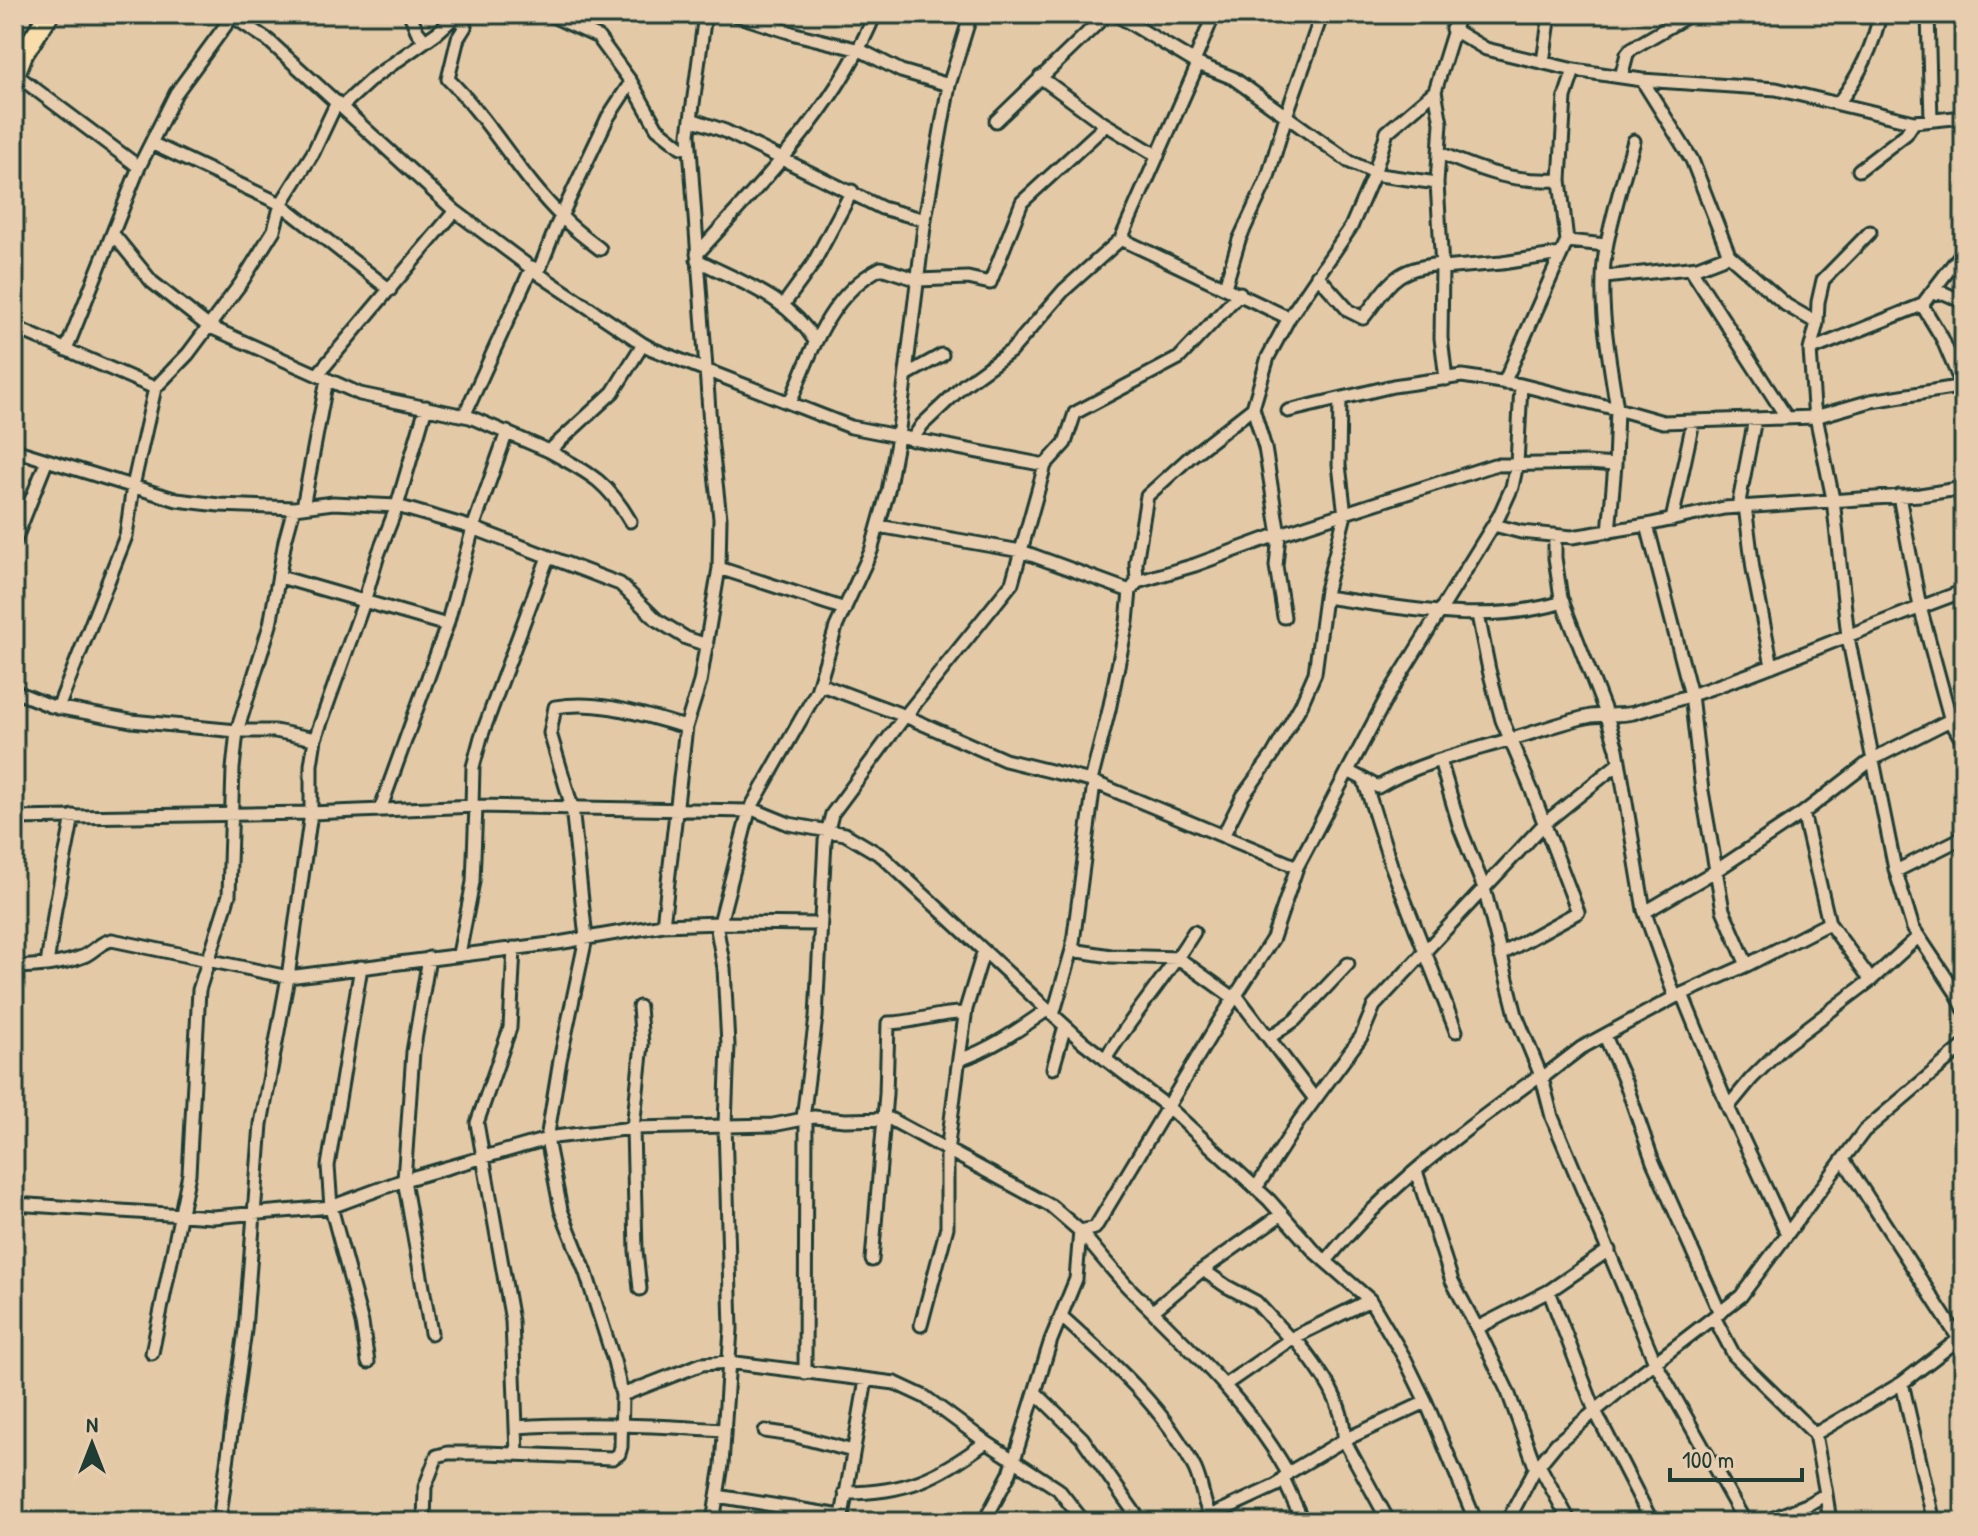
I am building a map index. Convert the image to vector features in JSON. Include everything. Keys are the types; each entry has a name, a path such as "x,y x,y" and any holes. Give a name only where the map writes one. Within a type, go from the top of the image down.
{"highway":[{"path":"14,76 23,54 49,14"}],"street":[{"path":"410,14 425,41"},
{"path":"548,14 598,37 631,82 657,128 681,147 690,149"},
{"path":"663,925 686,727 700,682 719,568 720,518 711,438 690,149 705,14"},
{"path":"733,14 860,50 901,71 949,85"},
{"path":"697,257 784,158 860,50 875,14"},
{"path":"713,1522 731,1329 725,1125 728,1045 718,923 751,810 819,684 836,627 871,551 888,491 898,437 925,220 949,85 971,14"},
{"path":"996,121 1107,14"},
{"path":"1115,14 1196,63 1233,78 1350,162 1374,174 1437,183"},
{"path":"912,440 922,425 964,385 1011,351 1064,290 1121,239 1158,156 1214,14"},
{"path":"1225,287 1239,240 1268,177 1322,14"},
{"path":"1446,379 1441,338 1442,266 1437,183 1441,123 1435,91 1459,14"},
{"path":"1543,62 1550,14"},
{"path":"1839,102 1859,77 1876,36 1880,14"},
{"path":"1928,14 1931,120"},
{"path":"66,350 139,167 176,93 232,15 268,40 455,211 643,344 851,427 1045,465"},
{"path":"58,708 126,536 133,486 155,388 188,354 241,283 274,230 281,204 339,104 457,15 465,27 458,38 448,79 473,104 561,217 600,249"},
{"path":"1621,77 1631,49 1684,16"},
{"path":"1452,29 1486,49 1574,70 1642,80 1776,89 1914,122 1963,114"},
{"path":"1504,383 1567,241 1560,180 1565,97 1574,70"},
{"path":"14,76 139,167"},
{"path":"1040,77 1106,125 1158,156"},
{"path":"1642,80 1692,160 1729,255 1786,305 1817,323"},
{"path":"464,416 608,117 631,82"},
{"path":"1284,617 1276,566 1279,535 1265,448 1253,408 1268,357 1289,318 1351,227 1374,174 1387,132 1435,91"},
{"path":"691,119 784,158 882,208 925,220"},
{"path":"1859,170 1906,134 1914,122"},
{"path":"790,403 815,341 846,293 864,277 881,268 918,280 968,278 990,283 1022,202 1106,125"},
{"path":"1609,532 1617,409 1607,341 1606,245 1634,141"},
{"path":"151,143 281,204 390,290"},
{"path":"1440,153 1499,177 1530,181 1560,180"},
{"path":"784,304 813,264 852,191"},
{"path":"152,1353 189,1174 199,990 229,895 237,731 270,625 285,541 299,507 323,376 455,211"},
{"path":"1870,232 1823,280 1810,350 1815,417 1833,499 1848,637 1896,871 1918,937 1964,1009"},
{"path":"113,234 152,282 208,326 360,394 464,416 549,451 598,478 616,496 630,521"},
{"path":"1121,239 1289,318"},
{"path":"1567,241 1606,245"},
{"path":"1810,350 1922,305 1964,250"},
{"path":"1317,275 1349,311 1363,318 1386,286 1403,274 1426,265 1502,263 1561,254"},
{"path":"1605,277 1690,268 1729,255"},
{"path":"697,257 784,304 803,322 815,341"},
{"path":"1690,268 1787,418"},
{"path":"805,1373 805,1118 816,1017 819,924 832,814 905,716 1012,583 1045,465 1065,443 1075,413 1179,358 1240,293"},
{"path":"1930,294 1944,293 1964,302"},
{"path":"1288,411 1393,386 1462,376 1521,385 1663,422 1815,417 1871,401 1963,388 1942,338 1922,305"},
{"path":"14,327 155,388"},
{"path":"549,451 613,392 643,344"},
{"path":"906,375 942,355"},
{"path":"1080,1231 1095,1228 1273,938 1297,867 1387,697 1494,525 1512,487 1517,464 1521,385"},
{"path":"1223,836 1243,796 1272,756 1301,705 1315,673 1325,597 1345,515 1339,465 1340,399"},
{"path":"219,1522 245,1330 261,1124 288,977 311,813 311,765 315,739 397,506 426,407"},
{"path":"959,1060 981,1052 1050,1012 1072,950 1092,782 1127,622 1147,496 1190,457 1253,408"},
{"path":"1755,419 1742,507 1772,666"},
{"path":"1672,520 1693,422"},
{"path":"380,810 447,625 473,528 507,432"},
{"path":"14,450 177,500 219,505 299,507 333,503 397,506 473,528 620,584 657,620 686,638 707,645"},
{"path":"14,543 47,460"},
{"path":"878,526 1021,551 1133,586 1494,465 1615,465"},
{"path":"1494,525 1521,532 1572,537 1742,507 1961,489 1964,507"},
{"path":"1899,496 1920,607 1951,721 1964,744"},
{"path":"1647,525 1691,695 1702,791 1723,910 1747,965"},
{"path":"1555,535 1555,558 1563,602 1607,716 1645,912 1678,996 1787,1234"},
{"path":"459,954 473,882 473,767 481,737 548,557"},
{"path":"719,568 845,609"},
{"path":"280,577 447,625"},
{"path":"1348,771 1378,787 1440,760 1512,739 1593,716 1629,714 1772,666 1964,591"},
{"path":"1325,597 1439,613 1478,615 1512,614 1563,602"},
{"path":"1478,615 1502,720 1578,912 1500,955"},
{"path":"819,684 905,716 1005,760 1092,782 1297,867"},
{"path":"14,691 58,708 157,725 275,731 315,739"},
{"path":"424,1522 425,1487 437,1456 448,1453 613,1458 619,1454 622,1395 586,1273 561,1210 547,1139 586,938 572,807 550,733 555,707 585,704 621,709 686,727"},
{"path":"1645,912 1717,870 1803,813 1873,759 1964,713"},
{"path":"1440,760 1460,828 1484,888 1516,1015 1541,1076 1552,1117 1655,1362 1745,1522"},
{"path":"1256,1188 1361,1037 1374,1006 1545,823 1618,764"},
{"path":"1364,780 1376,823 1423,953 1456,1031"},
{"path":"14,818 311,813 474,806 677,812 751,810 789,824 845,834 882,856 1065,1026 1168,1107 1370,1300 1426,1402 1476,1522"},
{"path":"1803,813 1829,923 1871,980"},
{"path":"47,965 73,816"},
{"path":"1896,871 1964,837"},
{"path":"1326,1261 1344,1238 1447,1142 1581,1048 1678,996 1829,923"},
{"path":"14,967 47,965 84,956 103,942 112,940 288,977 663,925 819,924"},
{"path":"1105,1059 1194,932"},
{"path":"1728,1107 1785,1045 1871,980 1918,937"},
{"path":"514,948 510,1028 477,1123 512,1321 517,1454"},
{"path":"1072,950 1111,956 1178,958 1235,996 1270,1037 1315,1099"},
{"path":"921,1325 947,1227 947,1152 965,1013 983,953"},
{"path":"429,958 413,1052 404,1180 431,1333"},
{"path":"1270,1037 1295,1020 1348,964"},
{"path":"361,967 328,1166 331,1207 362,1323 368,1362"},
{"path":"639,1007 642,1044 633,1128 640,1289"},
{"path":"872,1260 884,1119 888,1023 909,1023 945,1013 965,1013"},
{"path":"1053,1068 1065,1026"},
{"path":"1605,1036 1626,1084 1653,1162 1734,1355 1815,1434 1830,1522"},
{"path":"1507,1522 1538,1467 1557,1443 1741,1296 1864,1131 1964,1046"},
{"path":"14,1204 179,1216 252,1215 331,1207 404,1180 547,1139 633,1128 773,1125 805,1118 890,1119 1051,1206 1080,1231 1127,1285 1226,1384 1269,1439 1303,1522"},
{"path":"1843,1159 1962,1338 1964,1353"},
{"path":"1416,1171 1452,1281 1508,1392 1538,1467 1570,1522"},
{"path":"1153,1311 1203,1270 1282,1214"},
{"path":"984,1522 1010,1473 1035,1392 1076,1279 1080,1231"},
{"path":"1477,1328 1549,1291 1609,1250"},
{"path":"1203,1270 1256,1302 1293,1338 1322,1374 1337,1405 1344,1440 1389,1522"},
{"path":"1549,1291 1595,1411 1652,1522"},
{"path":"1226,1384 1293,1338 1370,1300"},
{"path":"1061,1316 1122,1372 1160,1415 1196,1470 1211,1519"},
{"path":"1815,1434 1902,1383 1962,1338"},
{"path":"622,1395 702,1364 728,1362 895,1383 925,1397 1058,1489 1084,1522"},
{"path":"717,1496 841,1519 866,1380"},
{"path":"1902,1383 1934,1522"},
{"path":"1035,1392 1082,1438 1141,1522"},
{"path":"1197,1522 1211,1519 1277,1485 1286,1475 1344,1440 1426,1402"},
{"path":"516,1427 620,1423 723,1430"},
{"path":"765,1431 853,1451"},
{"path":"845,1493 872,1493 917,1484 954,1466 986,1442"},
{"path":"1764,1522 1826,1494"}]}
